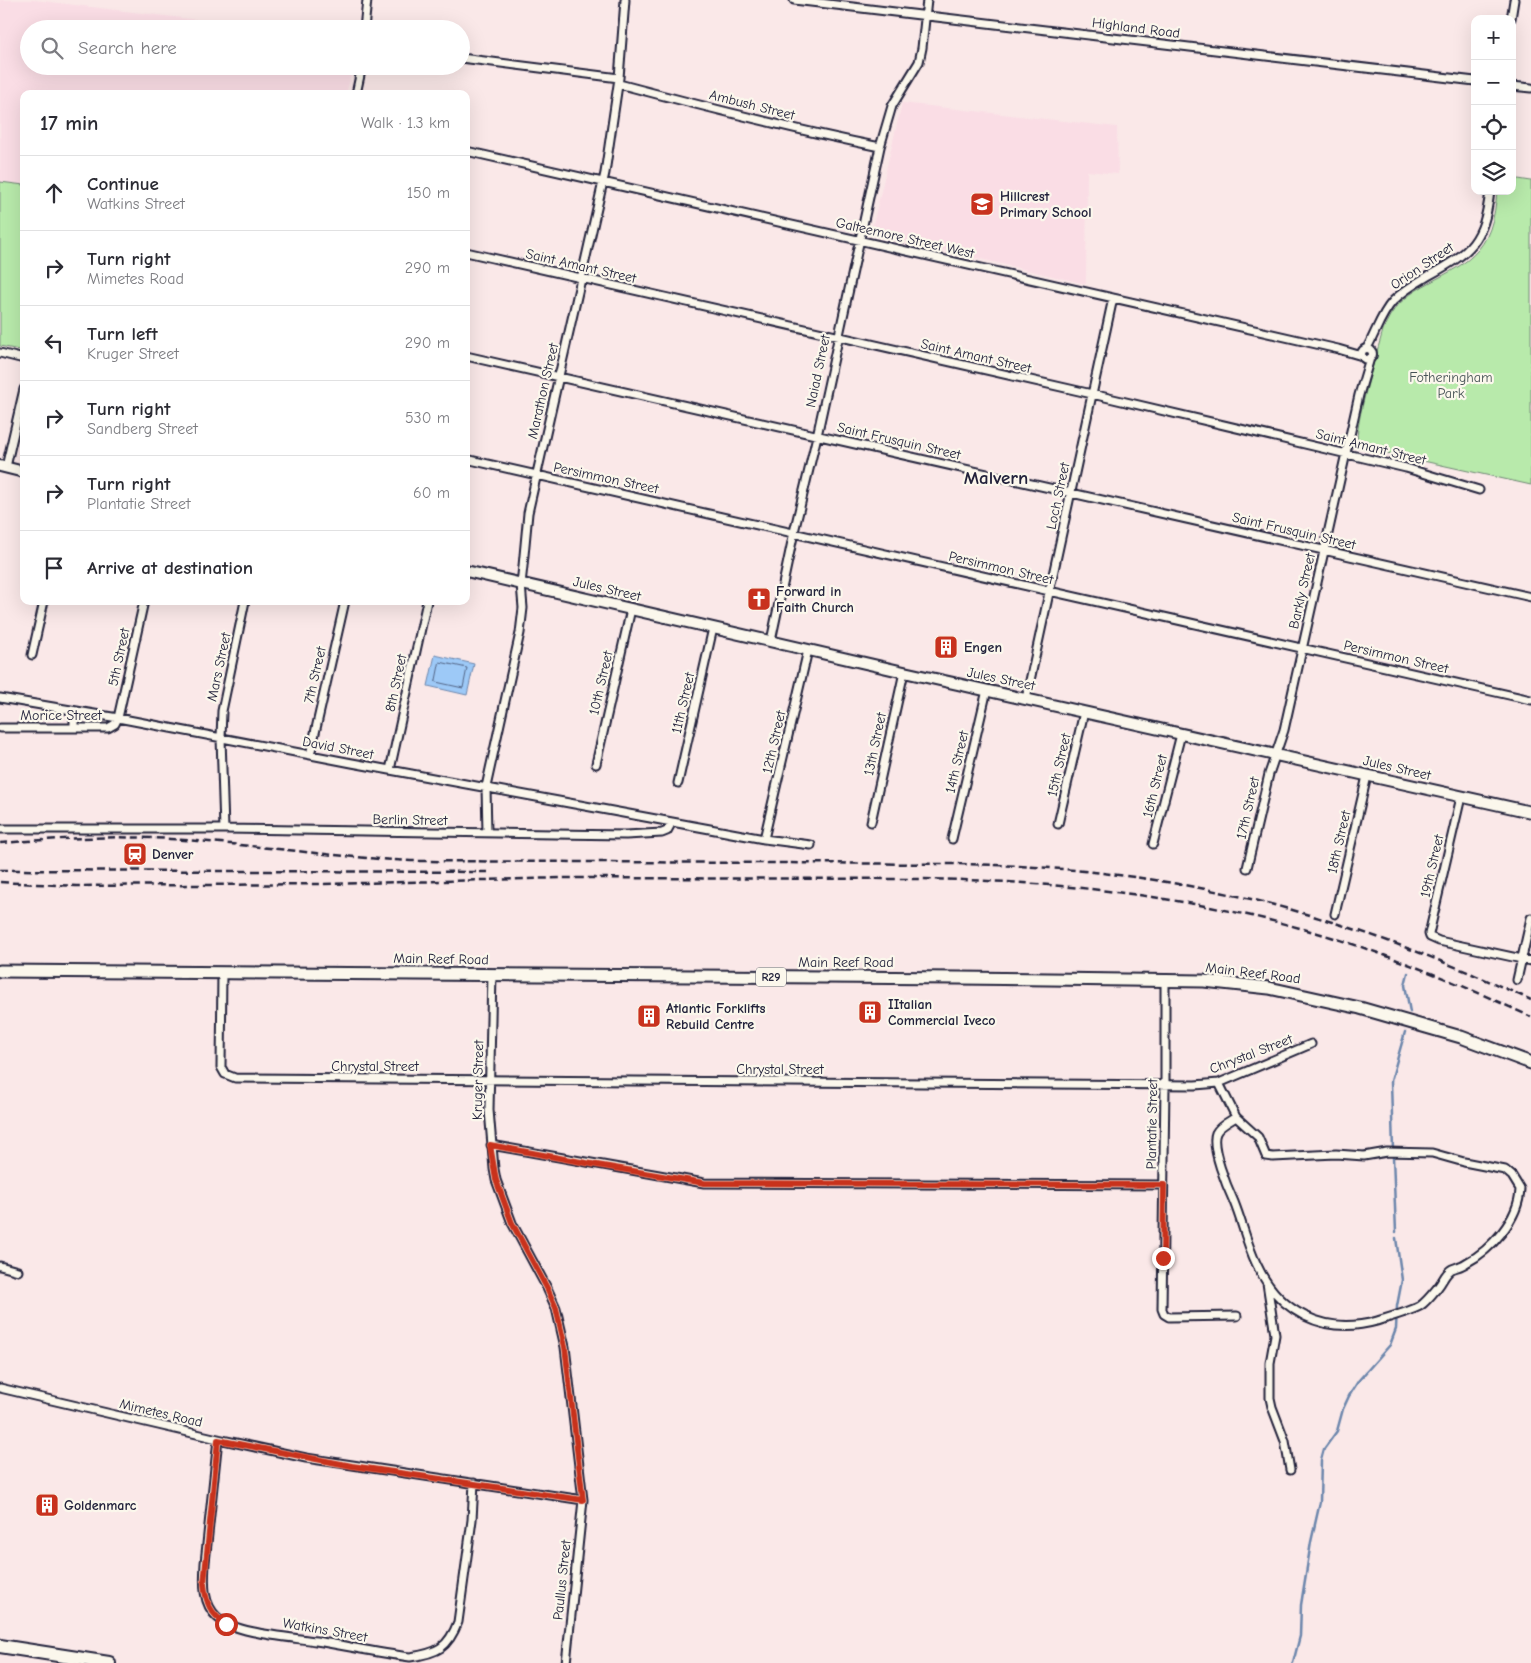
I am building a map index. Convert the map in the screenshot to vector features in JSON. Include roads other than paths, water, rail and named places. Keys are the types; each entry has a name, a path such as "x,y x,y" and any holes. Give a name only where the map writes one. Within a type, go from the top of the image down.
{"highway":[{"path":"0,1646 109,1663"}],"main road":[{"path":"3,467 20,471"},
{"name":"Jules Street","path":"470,573 1531,812"},
{"name":"Main Reef Road","path":"0,971 1165,980 1240,984 1301,994 1429,1027 1531,1062"}],"street":[{"path":"365,20 367,0"},
{"name":"Marathon Street","path":"486,787 518,642 523,608 522,584 527,524 536,475 603,183 619,81 624,0"},
{"name":"Highland Road","path":"794,0 1471,81"},
{"name":"Naiad Street","path":"771,642 880,147 892,106 919,62 927,0"},
{"path":"1512,15 1514,0"},
{"name":"Ambush Street","path":"470,59 619,81 820,135 880,147"},
{"path":"357,90 360,75"},
{"path":"1516,86 1531,88"},
{"name":"Galteemore Street West","path":"470,153 1367,354"},
{"name":"Orion Street","path":"1367,354 1383,314 1394,299 1455,260 1473,244 1483,228 1490,195"},
{"name":"Saint Amant Street","path":"470,253 1092,394 1406,468 1479,490"},
{"name":"Loch Street","path":"1026,699 1113,298"},
{"path":"0,353 20,358"},
{"name":"Barkly Street","path":"1276,755 1284,730 1347,454 1365,373 1367,354"},
{"name":"Saint Frusquin Street","path":"470,357 1531,596"},
{"path":"3,467 20,404"},
{"name":"Persimmon Street","path":"470,460 1531,700"},
{"path":"32,655 43,605"},
{"name":"5th Street","path":"118,718 143,605"},
{"name":"Mars Street","path":"224,829 222,711 244,605"},
{"name":"7th Street","path":"310,755 344,605"},
{"name":"8th Street","path":"390,770 426,605"},
{"name":"10th Street","path":"596,764 631,609"},
{"name":"11th Street","path":"678,783 713,628"},
{"name":"12th Street","path":"764,839 808,650"},
{"name":"13th Street","path":"871,822 904,672"},
{"name":"14th Street","path":"952,839 987,690"},
{"name":"David Street","path":"0,698 118,718 672,822"},
{"path":"74,711 74,728"},
{"name":"15th Street","path":"1058,824 1084,712"},
{"name":"Morice Street","path":"0,728 108,728 115,724 118,718"},
{"name":"16th Street","path":"1153,844 1181,734"},
{"name":"17th Street","path":"1247,868 1268,774 1276,755"},
{"name":"18th Street","path":"1335,914 1367,776"},
{"path":"486,787 487,833"},
{"name":"19th Street","path":"1461,797 1430,934 1432,939 1522,959"},
{"path":"672,822 764,839 811,845"},
{"name":"Berlin Street","path":"0,830 224,829 626,835 666,831 672,822"},
{"path":"1517,980 1531,918"},
{"path":"1522,959 1531,961"},
{"name":"Chrystal Street","path":"222,972 221,1067 230,1077 240,1078 1165,1086 1219,1083 1311,1044"},
{"name":"Kruger Street","path":"492,974 489,1080 490,1145 496,1180 512,1223 547,1288 560,1323 569,1376 583,1500"},
{"name":"Plantatie Street","path":"1165,980 1162,1309 1168,1317 1237,1316"},
{"path":"1219,1083 1236,1117 1254,1133 1261,1144 1264,1154 1269,1157 1336,1154 1364,1156 1387,1152 1432,1153 1464,1162 1505,1170 1512,1176 1520,1190 1518,1202 1504,1231 1471,1261 1449,1272 1426,1301 1411,1310 1363,1324 1331,1325 1300,1315 1277,1295 1267,1283 1256,1263 1244,1228 1224,1181 1215,1144 1217,1131 1236,1117"},
{"path":"490,1145 704,1183 1164,1185"},
{"path":"0,1266 18,1271"},
{"path":"1267,1283 1276,1335 1270,1363 1270,1398 1285,1441 1290,1470"},
{"name":"Mimetes Road","path":"0,1388 218,1440 338,1464 583,1500"},
{"name":"Watkins Street","path":"218,1440 205,1563 205,1599 216,1617 226,1624 262,1632 410,1657 426,1655 446,1645 454,1633 458,1622 470,1538 474,1484"},
{"name":"Paullus Street","path":"566,1663 583,1500"}],"water":[{"path":"435,655 474,664 467,695 428,686"}],"waterway":[{"path":"1408,973 1405,985 1410,1012"},
{"path":"1393,1151 1391,1081 1405,1032"},
{"path":"1393,1157 1396,1232"},
{"path":"1293,1663 1300,1636 1301,1605 1311,1542 1320,1502 1321,1460 1324,1449 1337,1431 1349,1396 1359,1380 1390,1345 1396,1329 1397,1306 1402,1280 1396,1238"}],"railway":[{"path":"0,843 127,837 200,841 351,857 411,861 955,864 1106,873 1181,884 1255,900 1326,920 1361,931 1464,970 1531,1000"},
{"path":"0,870 490,872"},
{"path":"0,882 76,886 324,884 564,878 924,879 1027,883 1129,894 1180,902 1231,911 1281,923 1382,954 1531,1017"}],"place":[{"name":"Hillcrest Primary School","path":"982,204"},
{"name":"Forward in Faith Church","path":"759,599"},
{"name":"Engen","path":"946,647"},
{"name":"Denver","path":"135,854"},
{"name":"IItalian Commercial Iveco","path":"870,1012"},
{"name":"Atlantic Forklifts Rebuild Centre","path":"649,1016"},
{"name":"Goldenmarc","path":"47,1505"}],"district":[{"name":"Malvern","path":"996,478"}],"park label":[{"name":"Fotheringham Park","path":"1451,386"}]}
